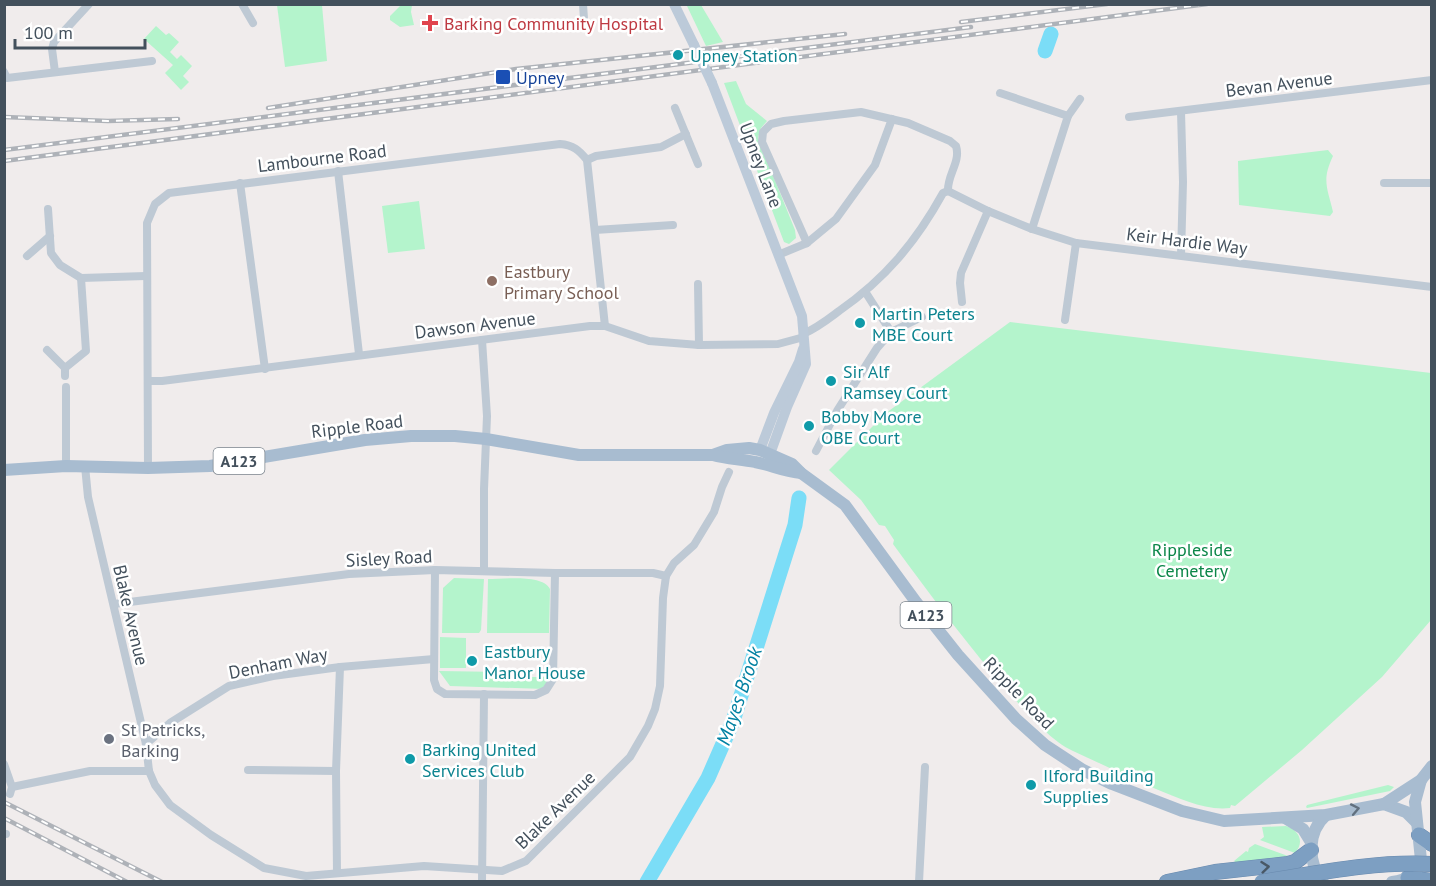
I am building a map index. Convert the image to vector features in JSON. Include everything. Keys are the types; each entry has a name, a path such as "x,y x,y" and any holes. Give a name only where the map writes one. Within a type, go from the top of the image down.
{"highway":[{"path":"1167,882 1215,872 1288,864 1296,862 1311,846"},
{"path":"1262,882 1367,866 1431,864"},
{"path":"1408,878 1431,881"}],"main road":[{"name":"Ripple Road","path":"4,470 66,465 148,468 210,465 392,437 455,436 579,455 713,455 725,459 764,458 788,472 801,473 844,505 958,655 1016,719 1062,758 1112,784 1197,816 1224,821 1326,815 1384,804"},
{"path":"1392,882 1408,878 1418,869 1421,860 1422,834 1415,802 1421,780 1431,766"},
{"path":"1384,804 1421,780"},
{"path":"1384,804 1406,812 1422,834"},
{"path":"1311,846 1317,825 1326,815"},
{"path":"1285,818 1303,829 1311,846 1315,869 1323,882"}],"street":[{"path":"55,72 52,56 54,42 88,4"},
{"path":"242,4 253,23"},
{"path":"583,4 584,19"},
{"name":"Upney Lane","path":"674,4 712,83 801,313 804,338 799,362 774,413 764,458"},
{"path":"6,75 152,61"},
{"name":"Bevan Avenue","path":"1129,117 1431,80"},
{"path":"1000,93 1068,116"},
{"path":"1032,229 1068,116 1080,99"},
{"path":"675,108 698,164"},
{"path":"807,243 762,142 763,132 771,124 861,112 892,118 950,141 956,146 957,159 950,176 948,191"},
{"path":"1181,112 1183,182 1181,255"},
{"path":"778,255 807,243 836,219 875,165 892,118"},
{"path":"605,326 587,160 596,156 661,147 686,134"},
{"name":"Lambourne Road","path":"148,468 147,223 155,204 169,193 560,144 569,145 578,150 587,160"},
{"path":"338,171 359,354"},
{"path":"240,183 265,369"},
{"path":"1384,183 1431,183"},
{"name":"Keir Hardie Way","path":"948,191 988,212 1076,243 1431,287"},
{"name":"Dawson Avenue","path":"148,381 265,369 359,354 590,326 605,326 649,341 699,345 778,344 804,338 866,293 916,238 943,193 948,191"},
{"path":"48,209 51,253 60,265 81,278 147,276"},
{"path":"962,302 961,273 988,212"},
{"path":"595,230 673,225"},
{"path":"27,256 50,236"},
{"path":"1065,320 1076,243"},
{"path":"47,350 65,372 86,351 81,278"},
{"path":"698,284 699,345"},
{"path":"866,293 891,332"},
{"path":"816,451 837,411 871,357 891,332 922,317"},
{"path":"482,340 487,416 484,571"},
{"path":"66,387 66,465"},
{"name":"Blake Avenue","path":"85,466 88,497 146,744 149,771 155,786 170,805 211,835 264,868 306,876 424,866 502,871 526,861 630,757 648,726 655,709 660,686 666,576"},
{"path":"666,576 674,563 694,545 699,537 714,512 729,471"},
{"path":"435,570 434,680 437,689 446,694 535,695 546,690 553,680 555,573"},
{"name":"Sisley Road","path":"114,604 349,574 435,570 653,573 666,576"},
{"name":"Denham Way","path":"146,744 170,723 229,686 273,676 340,667 434,659"},
{"path":"337,873 336,771 340,667"},
{"path":"482,882 484,694"},
{"path":"4,764 11,790 90,771 149,771"},
{"path":"919,882 926,767"},
{"path":"248,770 336,771"}],"green space":[{"path":"277,5 322,5 327,61 285,67"},
{"path":"412,5 414,25 400,27 390,20 390,16 400,6"},
{"path":"701,5 723,42 706,46 687,6"},
{"path":"156,26 179,42 170,52 177,59 181,55 192,66 183,76 189,82 181,90 165,73 173,65 144,39"},
{"path":"736,81 746,104 767,121 761,128 758,138 795,230 796,238 789,244 784,242 724,83"},
{"path":"1328,150 1333,156 1326,179 1333,212 1330,216 1239,205 1238,161"},
{"path":"419,201 425,249 388,253 382,206"},
{"name":"Rippleside Cemetery","path":"1010,322 1431,373 1431,620 1382,677 1302,750 1235,806 1211,808 1183,800 1073,751 1048,734 1012,696 965,640 893,544 894,540 885,526 879,525 861,500 829,470 886,413"},
{"path":"454,578 484,579 479,633 442,633 443,588"},
{"path":"522,578 546,584 550,589 549,633 487,633 488,579"},
{"path":"440,637 466,638 466,668 440,668"},
{"path":"439,671 504,672 505,677 548,677 549,683 545,689 450,686"},
{"path":"1388,785 1394,787 1390,791 1306,807 1307,805"},
{"path":"1286,826 1294,830 1299,837 1300,845 1295,853 1260,840 1264,837 1262,827"},
{"path":"1255,844 1288,856 1239,864 1234,861 1246,851 1248,852 1249,848"}],"waterway":[{"name":"Mayes Brook","path":"1045,51 1051,34"},
{"name":"Mayes Brook","path":"647,882 708,778 733,721 795,525 799,498"}],"railway":[{"path":"961,22 1107,4"},
{"path":"4,161 1207,4"},
{"path":"4,150 971,27"},
{"path":"268,108 516,69 845,34"},
{"path":"4,117 108,121 178,119"},
{"path":"4,802 162,882"},
{"path":"4,818 127,882"}],"place":[{"name":"Barking Community Hospital","path":"430,23"},
{"name":"Upney Station","path":"678,55"},
{"name":"Upney","path":"503,77"},
{"name":"Eastbury Primary School","path":"492,281"},
{"name":"Martin Peters MBE Court","path":"860,323"},
{"name":"Sir Alf Ramsey Court","path":"831,381"},
{"name":"Bobby Moore OBE Court","path":"809,426"},
{"name":"Eastbury Manor House","path":"472,661"},
{"name":"St Patricks, Barking","path":"109,739"},
{"name":"Barking United Services Club","path":"410,759"},
{"name":"Ilford Building Supplies","path":"1031,785"}]}
